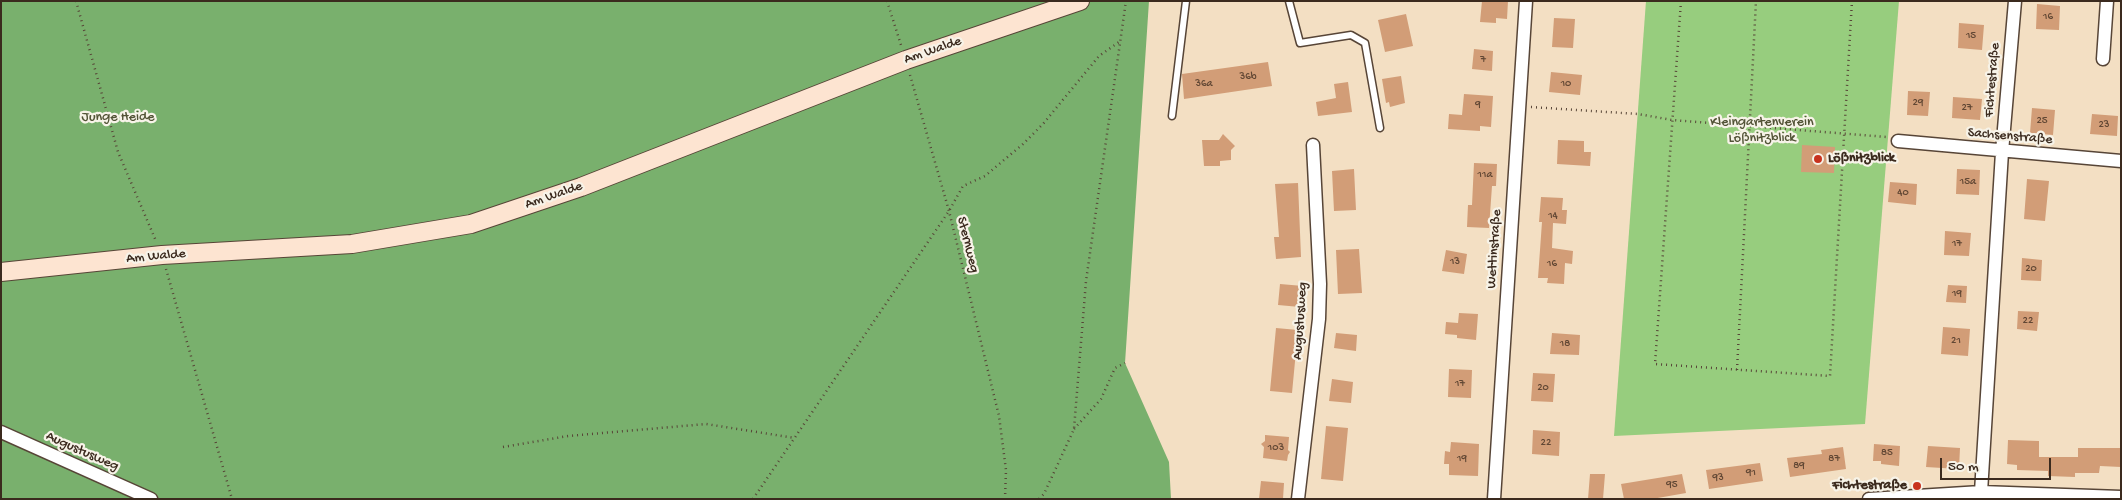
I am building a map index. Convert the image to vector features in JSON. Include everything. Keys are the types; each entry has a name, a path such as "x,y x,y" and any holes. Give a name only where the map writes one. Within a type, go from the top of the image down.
{"street":[{"name":"Am Walde","path":"1,272 162,256 352,244 470,224 581,187 906,60 1080,1"},
{"name":"Wettinstraße","path":"1494,499 1526,1"},
{"name":"Fichtestraße","path":"1981,492 2002,152 2016,1"},
{"path":"2103,59 2107,1"},
{"name":"Sachsenstraße","path":"1898,141 2002,152 2121,161"},
{"name":"Augustusweg","path":"1298,499 1319,319 1320,284 1313,145"},
{"name":"Augustusweg","path":"1,432 151,499"},
{"path":"1869,499 1981,492 2121,497"}],"lane":[{"path":"1172,116 1186,1"},
{"path":"1289,1 1300,43 1351,35 1365,43 1380,128"}],"path":[{"path":"76,1 118,152 162,256 232,499"},
{"name":"Sternweg","path":"887,1 906,60 949,211 999,416 1006,470 1005,499"},
{"path":"1074,429 1086,281 1126,1"},
{"path":"1682,1 1655,364 1830,376 1852,1"},
{"path":"1738,370 1756,1"},
{"path":"753,499 949,211 963,186 985,176 1023,144 1099,56 1119,42"},
{"path":"1520,105 1638,114 1672,120 1888,137 1898,141"},
{"path":"1039,499 1044,494 1074,429 1101,399 1115,368 1125,363"},
{"path":"503,447 568,436 706,424 795,438"}],"green space":[{"name":"Junge Heide","path":"1,1 1149,1 1125,363 1169,462 1171,499 1,499"},
{"name":"Kleingartenverein Lößnitzblick","path":"1646,1 1899,1 1865,424 1614,436"}],"building":[{"path":"1482,1 1508,1 1507,19 1496,18 1496,23 1480,22"},
{"path":"2037,4 2060,6 2059,30 2036,29"},
{"path":"1406,14 1413,46 1385,52 1378,20"},
{"path":"1554,18 1575,19 1573,48 1552,47"},
{"path":"1959,23 1984,25 1982,50 1958,48"},
{"path":"1474,49 1493,51 1492,71 1472,69"},
{"path":"1268,62 1272,86 1184,99 1182,74"},
{"path":"1551,72 1582,75 1580,95 1549,92"},
{"path":"1401,76 1405,103 1390,107 1389,102 1386,103 1382,79"},
{"path":"1348,82 1352,112 1318,116 1316,102 1336,98 1334,84"},
{"path":"1908,91 1930,92 1928,116 1907,115"},
{"path":"1464,94 1493,96 1491,127 1480,126 1480,131 1448,129 1449,114 1462,115"},
{"path":"1953,97 1982,99 1980,120 1952,118"},
{"path":"2032,108 2055,110 2053,135 2030,133"},
{"path":"2092,114 2118,116 2117,136 2090,134"},
{"path":"1223,134 1235,146 1231,150 1231,160 1220,161 1220,166 1204,166 1202,140 1219,140"},
{"path":"1558,140 1584,141 1584,152 1591,152 1590,166 1557,164"},
{"name":"Lößnitzblick","path":"1802,145 1835,147 1834,173 1801,172"},
{"path":"1474,163 1497,164 1496,186 1492,186 1489,228 1467,227 1468,205 1472,205"},
{"path":"1354,169 1356,210 1334,211 1332,171"},
{"path":"1957,169 1980,170 1979,195 1956,194"},
{"path":"2027,179 2049,181 2045,221 2024,219"},
{"path":"1890,182 1917,184 1916,205 1888,202"},
{"path":"1298,183 1301,257 1276,259 1274,237 1279,237 1275,184"},
{"path":"1541,197 1563,198 1562,210 1567,210 1566,224 1553,223 1552,248 1573,251 1572,264 1565,263 1564,284 1547,283 1548,278 1538,278 1542,222 1539,222"},
{"path":"1945,231 1971,233 1969,256 1944,255"},
{"path":"1359,249 1362,293 1338,294 1336,250"},
{"path":"1446,250 1467,254 1464,274 1442,271"},
{"path":"2022,258 2042,260 2041,281 2021,280"},
{"path":"1280,284 1303,286 1300,307 1278,305"},
{"path":"1948,285 1967,286 1966,303 1946,302"},
{"path":"2018,311 2039,312 2037,331 2017,329"},
{"path":"1459,313 1478,314 1476,340 1457,338 1457,335 1445,334 1446,322 1458,323"},
{"path":"1943,327 1970,329 1968,356 1941,354"},
{"path":"1276,328 1298,330 1292,393 1270,391"},
{"path":"1336,333 1357,335 1356,351 1334,348"},
{"path":"1552,333 1580,335 1579,355 1550,354"},
{"path":"1449,369 1472,370 1471,398 1448,397"},
{"path":"1533,373 1555,374 1553,402 1531,401"},
{"path":"1332,379 1353,382 1351,403 1329,401"},
{"path":"1326,426 1348,428 1343,481 1321,479"},
{"path":"1533,430 1560,432 1559,456 1532,454"},
{"path":"1265,435 1289,437 1288,450 1290,452 1287,461 1263,458 1264,447 1261,444 1265,441"},
{"path":"2008,440 2039,441 2039,457 2078,457 2078,448 2121,448 2121,467 2100,466 2099,473 2075,473 2075,477 2048,476 2048,471 2017,470 2017,465 2007,464"},
{"path":"1451,442 1479,444 1478,476 1449,475 1449,464 1444,464 1445,451 1450,452"},
{"path":"1874,444 1900,446 1899,466 1881,464 1881,461 1873,461"},
{"path":"1928,446 1960,448 1959,469 1926,467"},
{"path":"1843,447 1846,469 1790,477 1787,458 1822,454 1821,450"},
{"path":"1760,463 1763,481 1709,489 1706,470"},
{"path":"1590,474 1605,474 1603,499 1588,499"},
{"path":"1682,474 1686,493 1652,499 1624,499 1621,484"},
{"path":"1261,481 1284,483 1283,499 1259,499"}],"place":[{"name":"Lößnitzblick","path":"1818,159"},
{"name":"Fichtestraße","path":"1917,486"}]}
